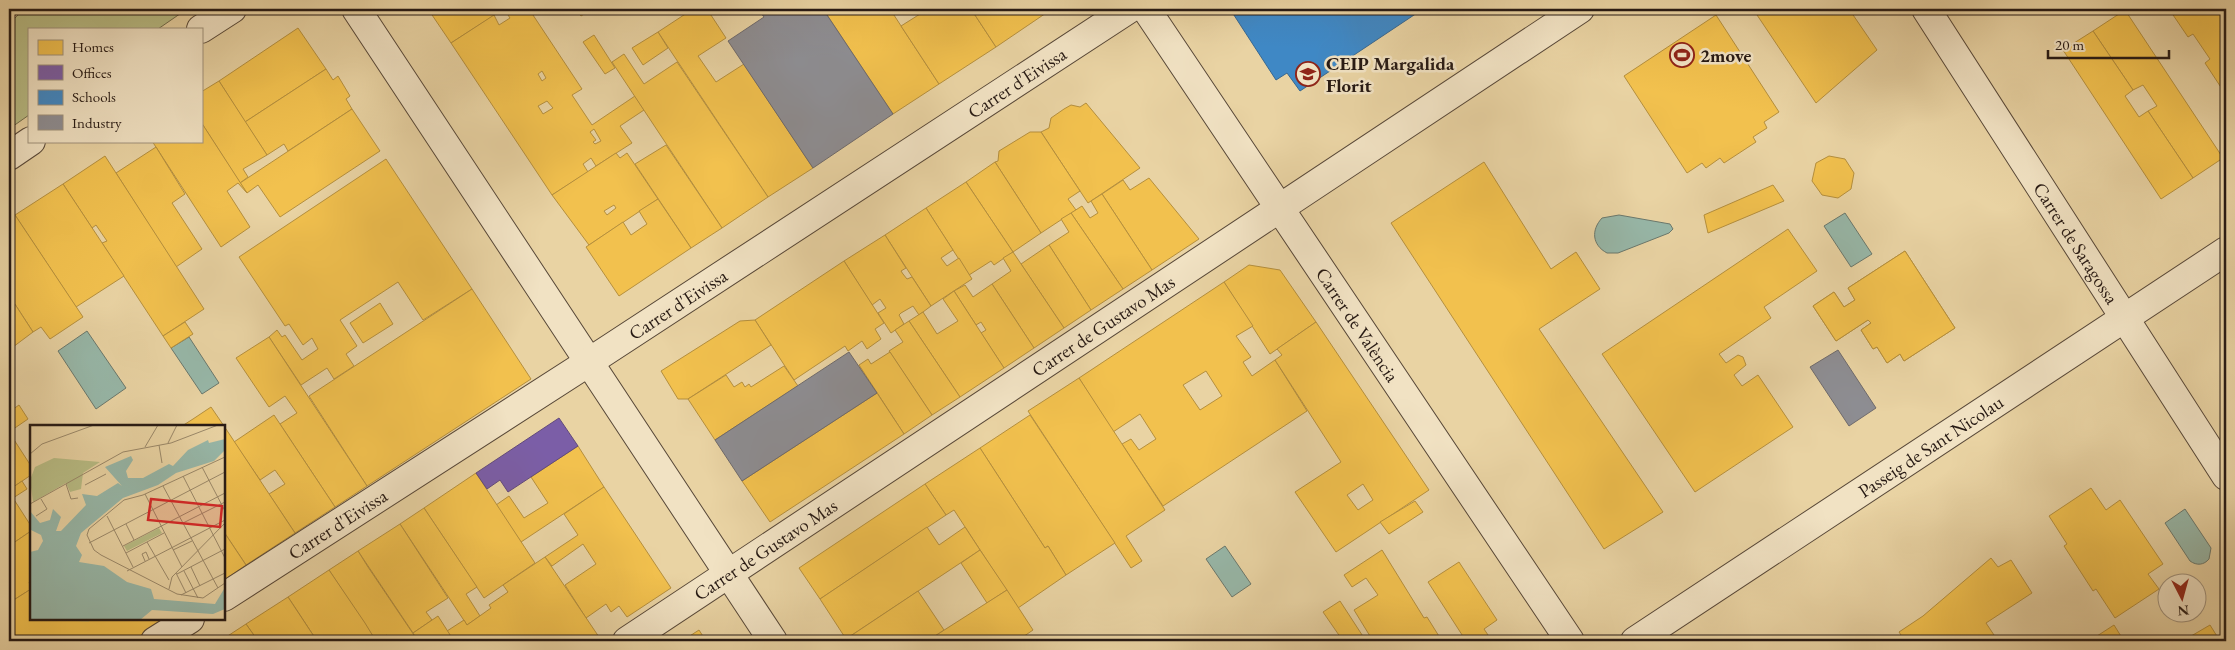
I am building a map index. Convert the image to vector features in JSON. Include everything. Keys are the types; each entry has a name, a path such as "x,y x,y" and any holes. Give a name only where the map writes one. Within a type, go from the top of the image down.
{"street":[{"path":"202,28 232,9"},
{"path":"356,9 772,641"},
{"name":"Carrer d'Eivissa","path":"225,596 589,362 1129,9"},
{"name":"Carrer de València","path":"1146,9 1570,641"},
{"name":"Carrer de Gustavo Mas","path":"627,641 1580,9"},
{"name":"Carrer de Saragossa","path":"1926,9 2226,476"},
{"path":"9,156 29,142"},
{"name":"Passeig de Sant Nicolau","path":"1635,641 2226,251"},
{"path":"155,641 188,620"}],"green space":[{"path":"24,9 187,9 159,28 28,28 28,116 9,129 9,24"}],"shaded area":[{"path":"1845,213 1872,254 1851,267 1824,226"},
{"path":"1619,215 1670,224 1673,229 1669,233 1618,253 1607,253 1596,242 1596,227 1602,218"},
{"path":"87,331 126,388 96,409 58,351"},
{"path":"189,337 219,383 202,394 171,348"},
{"path":"2185,509 2211,548 2209,559 2203,564 2195,564 2190,561 2165,523"},
{"path":"1225,546 1251,584 1232,597 1206,559"}],"building: Homes":[{"path":"428,9 504,9 451,43"},
{"path":"504,9 529,9 582,89 572,95 592,125 635,96 644,110 620,126 632,143 596,166 591,158 583,164 588,172 552,195 451,43 494,15 499,25 510,18","holes":["542,71 546,78 542,81 538,74","547,101 553,108 543,114 538,106","594,129 601,141 595,144 593,142 596,140 590,132"]},
{"path":"576,9 592,9 581,16"},
{"path":"693,9 707,9 726,38 698,56 716,82 744,64 813,168 768,197 658,32"},
{"path":"823,9 890,9 939,84 893,114"},
{"path":"928,9 971,9 996,47 939,84 901,26"},
{"path":"971,9 1052,9 996,47"},
{"path":"1753,9 1849,9 1877,50 1816,103"},
{"path":"2169,9 2226,9 2226,95 2205,63 2210,59 2193,34 2188,37"},
{"path":"2125,10 2223,158 2193,178 2148,111 2157,106 2143,85 2133,90 2093,31"},
{"path":"1716,15 1779,112 1764,122 1767,128 1753,137 1756,142 1724,163 1720,158 1706,168 1702,163 1687,173 1624,76"},
{"path":"298,28 326,69 245,122 219,81"},
{"path":"2093,31 2133,90 2125,96 2139,117 2148,111 2193,178 2161,199 2063,50"},
{"path":"658,32 668,48 643,65 632,48"},
{"path":"594,35 615,68 605,74 583,42"},
{"path":"624,54 644,84 677,62 768,197 722,228 612,62"},
{"path":"326,69 333,80 338,76 350,96 346,99 352,109 288,151 284,144 267,155 245,122"},
{"path":"219,81 267,155 243,169 248,177 240,183 202,124 202,91"},
{"path":"1086,103 1140,168 1088,203 1041,132 1049,128 1051,118 1064,109 1071,105 1080,107"},
{"path":"352,109 380,151 280,217 258,185 247,193 240,183"},
{"path":"202,124 247,193 238,183 227,191 250,227 221,247 153,142 202,142"},
{"path":"1030,132 1041,132 1080,191 1068,199 1076,210 1041,233 995,162 998,161 999,151"},
{"path":"666,145 722,228 691,248 635,164"},
{"path":"156,147 185,194 172,203 202,249 176,267 116,173"},
{"path":"616,153 620,158 627,153 658,199 589,245 552,195","holes":["614,205 616,208 607,215 604,211"]},
{"path":"105,156 204,309 163,336 102,243 107,241 96,225 92,228 63,184"},
{"path":"1829,156 1845,159 1854,173 1851,189 1838,198 1822,195 1812,181 1816,163"},
{"path":"386,159 472,289 423,320 398,282 340,320 357,346 346,354 354,366 334,379 327,368 301,385 269,337 277,330 282,337 285,335 302,360 318,349 312,338 303,345 289,324 285,326 239,257"},
{"path":"995,162 1041,233 1013,252 966,182"},
{"path":"1484,162 1551,269 1576,252 1600,289 1539,329 1663,512 1604,549 1391,223"},
{"path":"1149,178 1199,239 1152,270 1102,194 1123,180 1130,190"},
{"path":"966,182 1013,252 994,265 991,261 969,275 926,208"},
{"path":"63,184 124,276 76,307 15,215"},
{"path":"1773,185 1784,201 1708,233 1704,215"},
{"path":"1102,194 1152,270 1123,289 1071,213 1082,206 1090,218 1098,213 1091,201"},
{"path":"658,199 691,248 619,296 586,247 623,222 631,235 647,224 639,211"},
{"path":"926,208 953,250 941,258 947,266 959,258 972,279 931,306 885,235"},
{"path":"1071,213 1123,289 1091,310 1049,245 1069,232 1061,219"},
{"path":"15,215 83,317 50,339 41,327 33,332 9,295 9,219"},
{"path":"1788,229 1817,271 1764,307 1771,318 1719,354 1726,363 1738,355 1743,357 1746,365 1734,375 1742,386 1758,375 1793,427 1695,492 1602,354"},
{"path":"885,235 906,268 901,271 907,279 912,277 931,306 919,315 913,306 901,313 899,315 904,324 891,333 878,313 886,308 880,299 872,305 844,261"},
{"path":"1049,245 1091,310 1064,328 1021,264"},
{"path":"1905,251 1955,328 1904,361 1900,354 1887,363 1877,347 1873,349 1861,330 1871,323 1868,320 1836,341 1813,306 1834,292 1844,307 1855,300 1848,288"},
{"path":"1905,251 1955,328 1904,361 1900,354 1887,363 1877,347 1873,349 1861,330 1871,323 1868,320 1836,341 1813,306 1834,292 1844,307 1855,300 1848,288"},
{"path":"1013,252 1064,328 1034,348 992,284 1011,271 1003,258"},
{"path":"844,261 884,323 875,329 881,339 867,349 862,341 848,351 845,346 794,380 755,320"},
{"path":"1249,265 1280,270 1316,322 1270,354 1224,282"},
{"path":"1224,282 1253,326 1236,336 1251,357 1243,362 1252,376 1275,360 1307,411 1163,506 1122,444 1131,439 1139,450 1156,439 1140,414 1113,432 1079,378","holes":["1206,371 1222,396 1200,410 1183,385"]},
{"path":"992,284 1034,348 1004,368 981,333 986,330 981,322 976,325 954,291 965,285 973,297"},
{"path":"472,289 531,379 367,486 309,396"},
{"path":"954,291 1004,368 960,397 909,321 923,312 937,334 958,321 943,299"},
{"path":"9,295 33,332 9,350"},
{"path":"380,303 393,324 363,343 350,323"},
{"path":"755,320 771,345 688,399 678,399 661,371 740,321"},
{"path":"909,321 960,397 932,415 889,351 903,342 895,330"},
{"path":"185,322 193,334 171,348 163,336"},
{"path":"1316,322 1429,490 1336,552 1295,492 1341,462 1275,360 1282,355 1277,349","holes":["1363,484 1373,500 1358,510 1347,495"]},
{"path":"269,337 367,486 335,507 280,424 297,413 285,396 269,407 236,358"},
{"path":"890,352 932,415 904,434 859,365 868,359 871,364"},
{"path":"784,366 798,386 715,440 688,399 726,375 734,387 742,382 745,387 749,384 751,387"},
{"path":"1079,378 1165,510 1126,536 1142,561 1131,568 1028,411"},
{"path":"877,393 904,434 770,522 742,481"},
{"path":"19,405 28,419 9,432 9,412"},
{"path":"211,407 223,425 184,425"},
{"path":"274,415 335,507 295,533 269,494 285,484 275,470 260,480 234,442"},
{"path":"1030,415 1115,543 1066,575 1048,546 1045,548 980,448"},
{"path":"225,428 295,533 246,565 225,534"},
{"path":"9,432 30,464 30,476 9,490"},
{"path":"578,446 604,487 521,542 496,505 509,496 524,518 548,503 531,477"},
{"path":"980,448 1045,548 1048,546 1066,575 1018,608 954,510 946,515 925,484"},
{"path":"476,473 535,563 484,598 424,508"},
{"path":"22,481 27,489 13,498 30,524 30,532 9,546 9,490"},
{"path":"925,484 946,515 820,599 799,568"},
{"path":"604,487 671,588 627,617 619,606 611,612 606,604 586,618 565,585 596,564 583,544 552,566 545,557 578,535 564,514"},
{"path":"2091,488 2106,510 2120,500 2163,564 2148,574 2158,590 2115,618 2096,589 2093,591 2064,546 2067,544 2049,516"},
{"path":"1415,501 1423,512 1389,534 1380,522"},
{"path":"424,508 477,587 466,594 480,616 467,625 400,524"},
{"path":"400,524 448,598 426,612 432,620 413,633 358,551"},
{"path":"927,527 939,545 965,527 980,550 846,639 820,599"},
{"path":"30,532 30,590 9,603 9,546"},
{"path":"225,534 246,565 225,579"},
{"path":"980,550 1007,590 987,603 961,563"},
{"path":"1382,550 1424,618 1427,617 1442,641 1373,641 1354,610 1378,595 1366,578 1352,587 1344,575"},
{"path":"358,551 418,641 391,641 387,635 376,641 329,570"},
{"path":"545,557 599,637 593,641 454,641 447,631 464,620 467,625 491,608 489,605 508,592 503,585"},
{"path":"1991,558 1998,567 2011,560 2032,593 1986,623 1998,641 1901,641 1898,638 1901,635 1899,632 1923,616"},
{"path":"1459,562 1497,620 1484,629 1492,641 1466,641 1428,582"},
{"path":"329,570 376,641 317,641 288,597"},
{"path":"30,590 30,620 168,620 136,641 17,641 9,628 9,603"},
{"path":"1007,590 1033,630 1017,641 927,641"},
{"path":"918,591 944,630 927,641 848,641 846,639"},
{"path":"288,597 317,641 258,641 246,624"},
{"path":"1340,601 1366,641 1343,641 1323,612"},
{"path":"438,616 454,641 418,641 413,633"},
{"path":"246,624 258,641 220,641"},
{"path":"2114,625 2124,641 2100,641 2097,636"},
{"path":"2210,625 2220,641 2188,641 2186,639"},
{"path":"699,630 706,641 682,641"},
{"path":"1321,636 1325,641 1314,641"}],"building: Offices":[{"path":"559,418 578,446 508,492 500,480 487,489 476,473"}],"building: Schools":[{"path":"1230,9 1423,9 1300,91 1287,73 1276,80"}],"building: Industry":[{"path":"758,9 823,9 893,114 813,168 728,41 764,17"},
{"path":"1838,350 1876,408 1849,426 1810,367"},
{"path":"849,352 877,393 742,481 715,440"}],"place":[{"name":"2move","path":"1682,55"},
{"name":"CEIP Margalida Florit","path":"1308,74"}]}
